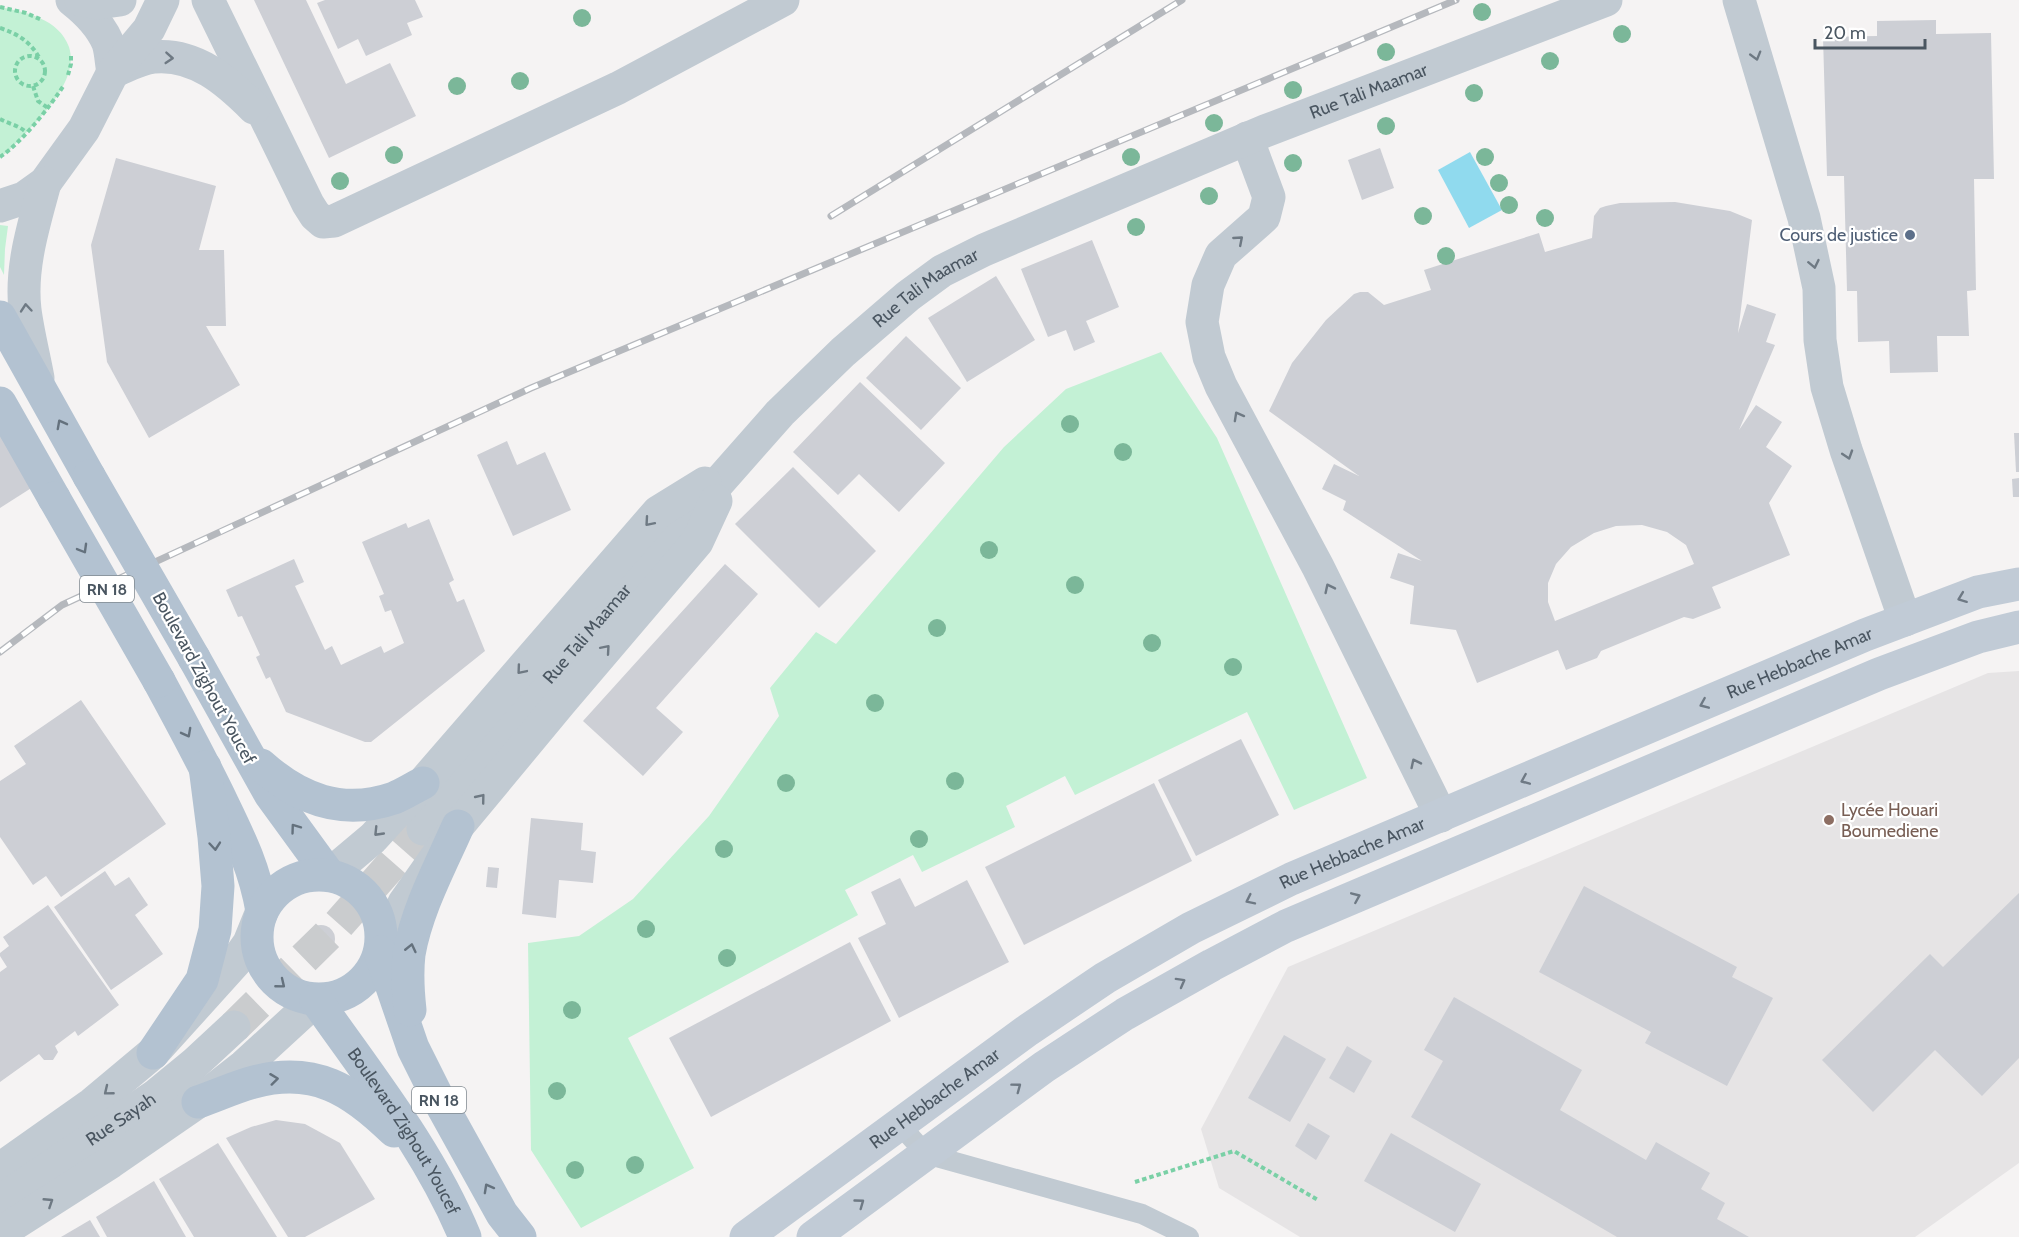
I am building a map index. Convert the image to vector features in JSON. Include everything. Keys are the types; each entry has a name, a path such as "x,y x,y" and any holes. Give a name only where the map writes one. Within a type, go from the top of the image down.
{"main road":[{"name":"Boulevard Zighout Youcef","path":"0,317 270,794 329,875"},
{"name":"RN 18","path":"0,403 159,681 205,767 245,850 258,884 262,911"},
{"name":"Rue Hebbache Amar","path":"746,1237 1028,1030 1086,991 1191,928 1290,879 1865,635 1978,592 2019,584"},
{"path":"813,1237 1044,1067 1125,1014 1286,926 1879,674 1978,637 2019,627"},
{"path":"245,751 280,782 306,796 340,806 367,805 386,800 423,783"},
{"path":"153,1053 202,980 215,930 218,886 205,767"},
{"path":"413,1048 408,991 409,954 428,892 458,826"},
{"path":"329,875 349,882 365,894 376,912 382,932 380,952 374,968 363,982 349,993 316,1000 296,995 279,985 266,970 258,951 257,931 262,911 273,895 290,882 309,876 329,875"},
{"name":"RN 18","path":"380,952 413,1048 502,1214 520,1237"},
{"name":"Boulevard Zighout Youcef","path":"316,1000 398,1114 445,1194 465,1237"},
{"path":"198,1102 254,1082 274,1078 297,1077 337,1086 370,1107 424,1160"}],"street":[{"path":"72,0 94,20 105,38 113,72"},
{"path":"81,0 98,3 120,0"},
{"path":"0,206 24,198 45,183 84,129 113,72 149,28 163,0"},
{"path":"208,0 315,215 323,222 334,221 618,88 783,0"},
{"name":"Rue Tali Maamar","path":"423,829 522,710 780,413 843,352 908,296 942,271 984,250 1247,138 1606,0"},
{"path":"1739,0 1804,218 1819,288 1820,340 1827,387 1846,450 1905,620"},
{"path":"113,72 152,57 180,58 205,68 225,80 270,125"},
{"path":"1247,138 1269,196 1264,217 1221,255 1208,285 1202,322 1209,357 1221,386 1318,567 1441,816"},
{"path":"40,386 26,317 24,288 30,237 45,183"},
{"path":"329,875 373,838 423,783 658,512 732,467"},
{"path":"380,952 404,903 458,826 697,542 732,467"},
{"path":"0,1169 92,1104 153,1053 237,960 249,943 262,911"},
{"path":"0,1233 111,1162 198,1102 244,1066 316,1000"},
{"name":"Rue Sayah","path":"0,1201 155,1096 234,1027"}],"lane":[{"path":"899,1124 926,1154 1142,1214 1189,1237"}],"path":[{"path":"0,7 26,13 45,21"},
{"path":"0,28 23,38 35,50 45,69 41,82 33,87 22,85 15,77 18,62 27,56 40,60"},
{"path":"0,157 9,151 48,108 64,85 70,73 69,49"},
{"path":"33,87 38,101 48,108"},
{"path":"0,119 20,126 26,132"},
{"path":"1083,1198 1234,1151 1318,1200"}],"shaded area":[{"name":"Lycée Houari Boumediene","path":"2019,671 2019,1163 1915,1237 1300,1237 1219,1188 1201,1129 1288,967 1988,673"}],"green space":[{"path":"0,7 31,14 50,23 64,37 69,47 71,61 68,75 52,104 9,151 0,157"},
{"path":"0,225 8,226 4,275 0,267"},
{"path":"1161,352 1217,438 1367,778 1294,810 1247,712 1075,795 1065,776 1006,806 1015,827 922,872 913,855 845,890 858,915 628,1038 694,1168 581,1228 531,1150 528,943 579,936 633,899 709,816 779,716 770,688 816,632 836,644 1004,447 1066,389"}],"water":[{"path":"1470,152 1502,210 1469,228 1438,170"}],"building":[{"path":"254,0 306,0 346,84 390,63 416,116 329,158"},
{"path":"325,0 415,0 423,17 407,23 412,35 366,56 358,39 338,49 317,3"},
{"name":"Cours de justice","path":"1936,20 1936,34 1991,33 1994,179 1974,179 1976,290 1967,291 1969,336 1937,336 1938,372 1890,373 1889,341 1858,342 1857,291 1847,291 1844,176 1827,176 1823,37 1877,36 1877,21"},
{"path":"1380,148 1394,188 1362,200 1348,160"},
{"path":"116,158 216,186 199,250 224,250 226,326 206,326 240,385 149,438 107,362 91,245"},
{"path":"1675,202 1730,211 1752,220 1738,333 1747,304 1776,314 1766,342 1775,345 1739,430 1756,405 1782,422 1766,447 1792,466 1769,503 1790,555 1712,587 1721,608 1693,619 1684,617 1601,651 1597,658 1566,670 1558,650 1477,683 1456,630 1410,624 1414,586 1390,578 1398,553 1422,561 1343,510 1346,501 1322,489 1334,464 1359,476 1269,411 1292,363 1326,320 1354,294 1368,292 1384,305 1431,290 1424,270 1539,233 1545,252 1592,238 1594,216 1600,208 1620,203","holes":["1642,525 1667,532 1686,545 1694,564 1555,621 1548,602 1548,583 1556,564 1571,547 1594,533 1616,526"]},
{"path":"1092,240 1119,307 1086,321 1095,342 1074,351 1066,330 1048,337 1021,269"},
{"path":"996,276 1035,340 967,382 928,318"},
{"path":"906,336 961,388 921,430 866,378"},
{"path":"860,382 945,463 899,512 859,474 838,495 793,452"},
{"path":"0,426 36,485 0,508"},
{"path":"2014,433 2019,433 2019,472 2016,472"},
{"path":"507,441 517,465 545,452 571,510 513,536 477,455"},
{"path":"793,467 876,551 819,608 735,524"},
{"path":"2019,478 2019,497 2013,497 2012,479"},
{"path":"429,519 454,580 449,583 457,602 464,599 485,651 371,742 365,742 286,712 270,677 266,679 256,657 260,655 242,616 238,617 226,590 294,559 304,582 295,586 325,650 332,646 341,665 381,646 384,653 404,643 391,610 385,612 379,596 384,594 362,542 406,523 408,528"},
{"path":"725,564 758,594 656,708 683,732 643,776 583,721"},
{"path":"81,700 166,824 61,897 46,876 33,885 0,837 0,781 26,764 14,746"},
{"path":"1241,739 1279,815 1196,856 1158,780"},
{"path":"1154,783 1192,861 1024,945 985,867"},
{"path":"531,818 583,823 581,850 596,852 593,883 559,880 556,918 522,914"},
{"path":"488,867 499,868 497,888 486,887"},
{"path":"105,871 115,886 129,877 148,905 135,915 163,954 111,990 54,907"},
{"path":"900,878 915,907 967,880 1009,962 899,1018 858,938 886,924 871,892"},
{"path":"1584,886 1737,967 1732,977 1773,998 1727,1086 1645,1043 1651,1032 1539,972"},
{"path":"2019,893 2019,1058 1982,1096 1935,1050 1873,1112 1822,1060 1930,954 1943,967"},
{"path":"48,905 119,1005 78,1036 75,1031 55,1046 58,1052 53,1060 44,1060 39,1054 0,1082 0,972 7,967 0,953 9,946 3,937"},
{"path":"321,925 331,929 335,939 331,949 321,953 311,949 307,939 311,929"},
{"path":"850,942 891,1021 711,1117 669,1038"},
{"path":"1454,997 1582,1070 1560,1110 1646,1160 1656,1142 1710,1173 1701,1189 1725,1203 1717,1219 1749,1237 1617,1237 1411,1117 1443,1061 1424,1050"},
{"path":"1284,1035 1326,1059 1290,1122 1248,1098"},
{"path":"1347,1046 1372,1061 1354,1093 1329,1078"},
{"path":"276,1120 305,1124 340,1143 375,1199 305,1237 288,1237 226,1138 251,1127"},
{"path":"1308,1123 1330,1136 1316,1160 1295,1146"},
{"path":"1391,1133 1481,1184 1455,1232 1364,1181"},
{"path":"218,1143 277,1237 194,1237 159,1179"},
{"path":"154,1181 186,1237 107,1237 96,1217"},
{"path":"90,1220 100,1237 61,1237"}],"tunnel":[{"path":"234,1027 338,925 423,829"}],"railway":[{"path":"831,216 1182,0"},
{"path":"0,652 62,605 531,388 1456,0"}],"place":[{"name":"Cours de justice","path":"1910,235"},
{"name":"Lycée Houari Boumediene","path":"1829,820"}]}
